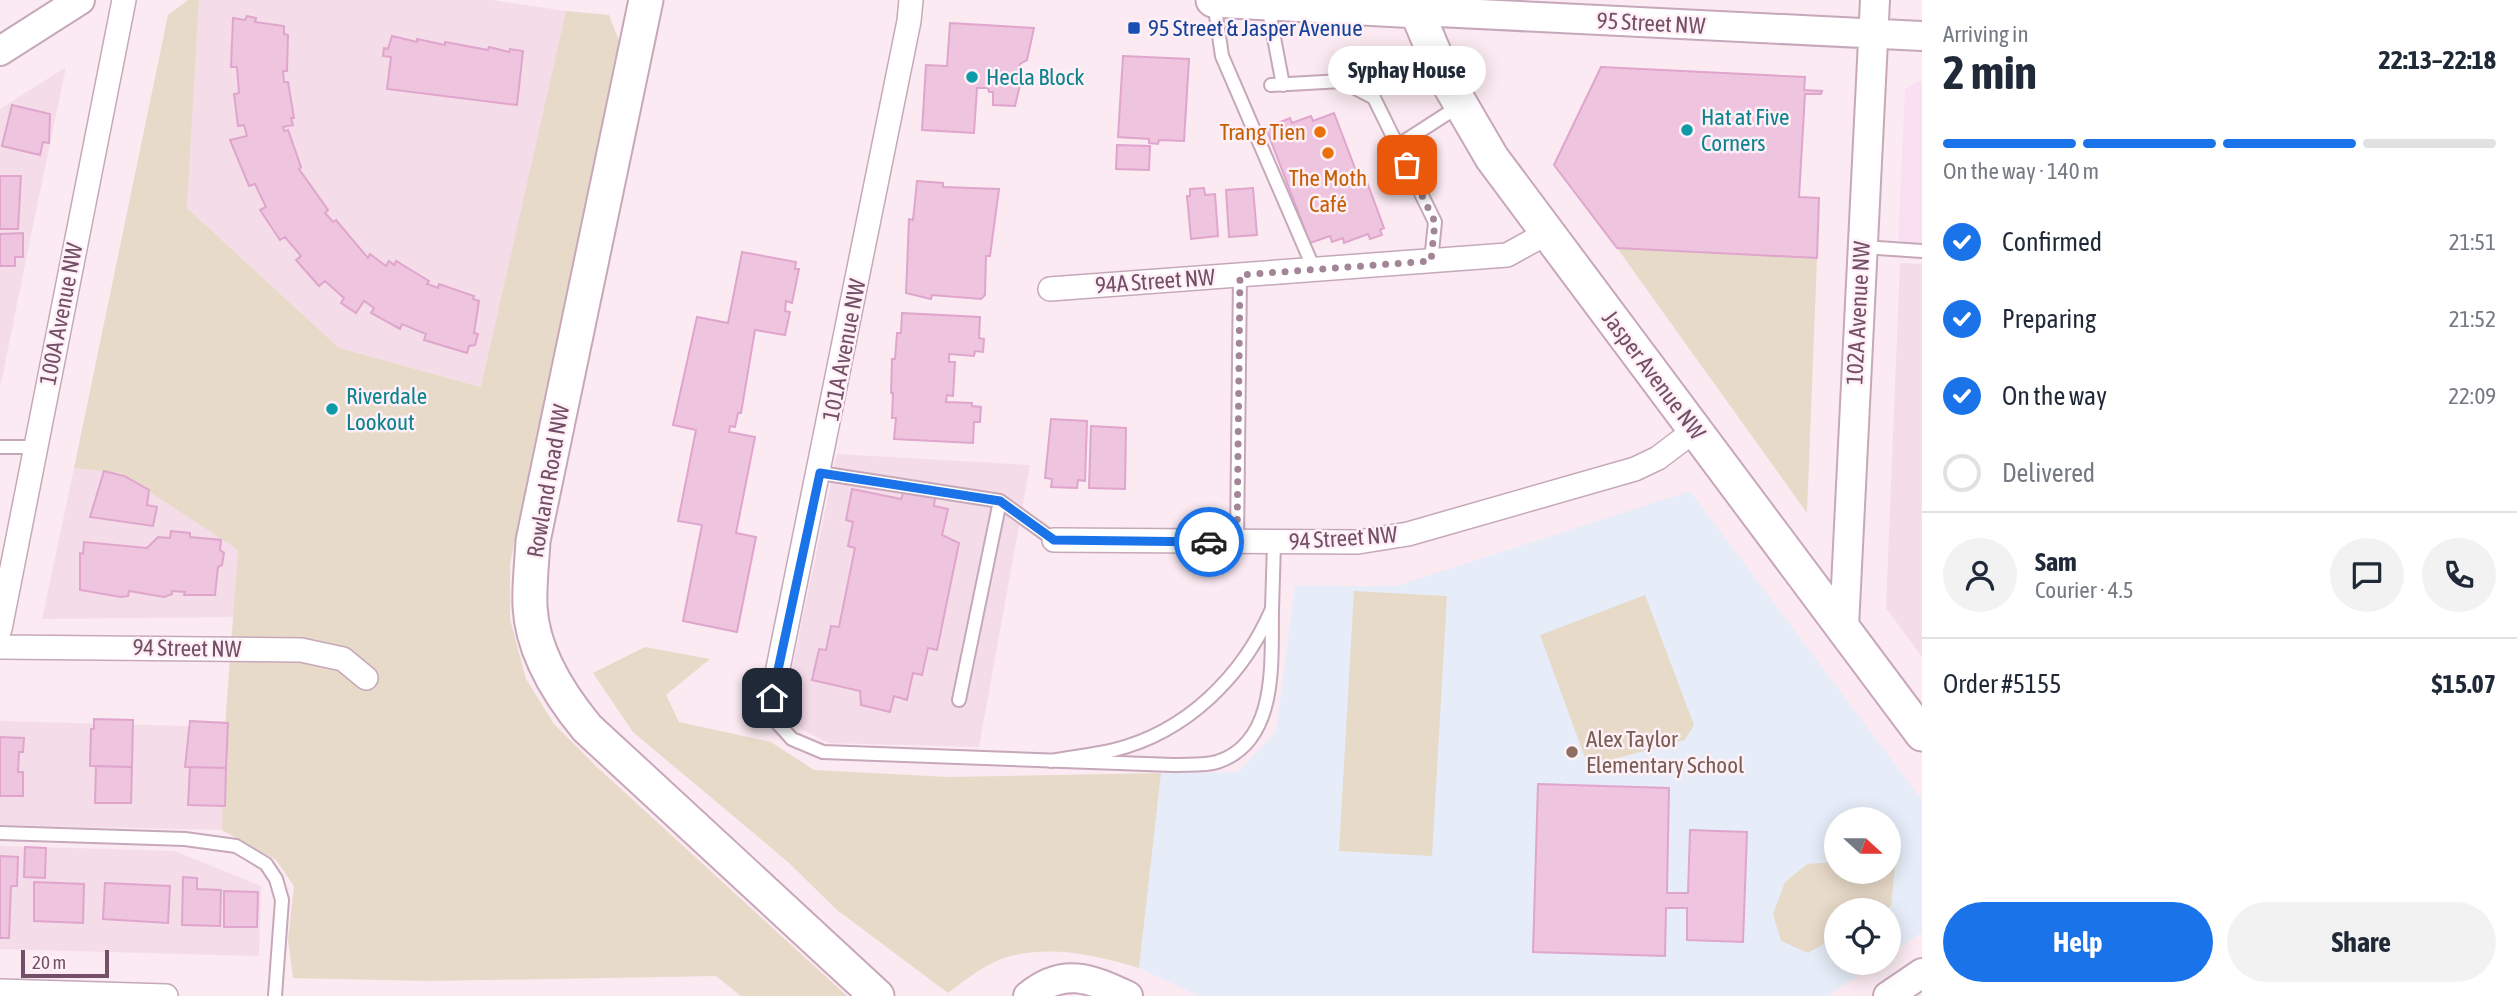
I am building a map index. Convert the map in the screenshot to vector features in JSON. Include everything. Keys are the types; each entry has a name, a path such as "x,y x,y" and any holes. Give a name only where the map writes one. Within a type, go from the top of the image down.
{"main road":[{"name":"Rowland Road NW","path":"646,0 533,541 530,608 545,666 564,700 587,728 877,996"},
{"name":"95 Street NW","path":"1213,0 1415,6"},
{"name":"Jasper Avenue NW","path":"1415,6 1443,74 1492,158 1922,734"}],"street":[{"path":"0,51 80,0"},
{"name":"100A Avenue NW","path":"0,628 124,0"},
{"name":"101A Avenue NW","path":"772,698 820,473 911,0"},
{"name":"102A Avenue NW","path":"1844,627 1875,0"},
{"name":"95 Street NW","path":"1415,6 1922,36"},
{"name":"94A Street NW","path":"1050,289 1507,255 1547,233"},
{"name":"94 Street NW","path":"1054,540 1358,542 1408,534 1634,469 1658,458 1695,430"},
{"name":"94 Street NW","path":"0,647 301,650 343,659 366,678"},
{"path":"1888,996 1922,973"},
{"path":"1028,996 1042,984 1062,977 1087,979 1128,996"},
{"path":"0,991 166,996"}],"lane":[{"path":"1213,0 1222,56 1314,269"},
{"path":"1270,2 1277,85 1342,81 1374,98 1435,222 1431,261"},
{"path":"1397,146 1461,105"},
{"path":"1861,247 1922,251"},
{"path":"1237,542 1240,275"},
{"path":"0,447 34,447"},
{"path":"820,473 1000,501 1054,540"},
{"path":"959,700 1000,501"},
{"path":"772,698 772,717 792,739 823,752 1173,765 1216,762 1238,750 1260,723 1270,696 1274,543"},
{"path":"1051,761 1115,750 1154,734 1203,705 1239,669 1260,637 1272,609"},
{"path":"0,833 185,839 236,846 266,864 276,879 282,900 275,996"}],"shaded area":[{"path":"188,0 199,0 187,208 339,348 481,387 566,11 609,15 620,43 510,564 510,619 526,679 554,724 597,767 847,996 741,996 716,976 430,981 293,978 288,940 294,886 276,860 222,830 225,727 238,550 121,473 74,468 168,15"},
{"path":"199,0 492,0 566,11 482,387 339,348 187,208"},
{"path":"66,67 31,235 0,388 0,109"},
{"path":"1918,81 1922,82 1922,245 1898,244 1905,90"},
{"path":"1617,248 1817,258 1807,513"},
{"path":"1900,263 1922,264 1922,657 1886,608"},
{"path":"837,454 1030,465 979,747 829,743 801,729 785,702"},
{"path":"74,468 121,473 238,550 234,617 42,619"},
{"name":"Alex Taylor Elementary School","path":"1690,491 1922,800 1922,932 1901,946 1901,898 1824,898 1824,975 1859,975 1827,996 1200,996 1139,968 1161,773 1238,772 1276,732 1295,586 1396,586"},
{"path":"1354,591 1447,596 1432,856 1339,851"},
{"path":"1645,595 1694,725 1685,740 1588,766 1540,635"},
{"path":"645,647 710,659 666,695 679,722 771,742 814,770 948,777 1161,773 1139,968 1078,954 1031,952 997,961 948,993 837,910 788,862 633,732 593,673"},
{"path":"0,721 225,727 222,830 0,825"},
{"path":"0,846 175,851 261,886 259,956 0,949"},
{"path":"1824,863 1824,884 1893,884 1892,898 1824,898 1824,944 1808,953 1781,941 1773,914 1785,882 1807,864"}],"building":[{"path":"247,16 256,18 255,22 284,26 284,34 288,35 287,71 283,71 284,82 288,82 294,118 291,118 293,125 283,127 284,131 288,130 301,167 299,169 328,210 325,213 333,222 336,220 368,258 370,254 386,266 389,261 394,265 396,261 429,281 427,284 438,288 439,284 474,296 473,299 479,301 474,333 478,334 475,345 469,346 467,353 424,340 426,334 402,324 400,329 371,313 374,308 364,301 356,313 341,303 344,298 325,281 319,286 296,260 301,256 285,237 280,240 260,210 266,207 255,184 249,186 230,140 247,136 244,125 238,126 234,94 239,93 237,67 231,67 233,18 245,20"},
{"name":"Hecla Block","path":"950,23 1034,28 1027,60 1020,64 1017,75 1021,81 1015,106 993,105 993,92 989,92 988,88 977,88 974,133 922,130 926,65 947,66"},
{"path":"392,36 417,42 417,39 488,50 489,47 509,52 510,49 523,51 517,105 387,89 391,57 383,56 384,48 388,49"},
{"path":"1123,56 1189,59 1184,141 1159,140 1158,144 1149,143 1149,139 1118,137"},
{"name":"Hat at Five Corners","path":"1601,67 1805,77 1804,90 1822,91 1821,94 1805,94 1799,197 1819,198 1817,258 1617,248 1554,165"},
{"path":"12,105 50,114 49,143 43,142 40,155 2,146"},
{"path":"1334,113 1358,176 1364,174 1384,228 1380,230 1382,235 1370,239 1368,234 1344,243 1343,238 1332,242 1330,236 1310,243 1266,128 1290,118 1292,123 1311,116 1313,121"},
{"path":"1117,145 1150,146 1149,170 1116,169"},
{"path":"0,176 21,176 18,229 0,229"},
{"path":"917,181 943,183 943,187 999,189 990,256 986,256 985,295 981,299 932,295 931,299 906,293 909,219 913,220"},
{"path":"1204,188 1205,195 1215,194 1218,236 1191,239 1187,196 1190,196 1190,189"},
{"path":"1253,188 1257,235 1229,237 1226,190"},
{"path":"23,233 23,257 15,257 15,266 0,266 0,234"},
{"path":"742,252 796,262 795,269 799,269 792,303 786,301 785,311 790,312 785,335 755,330 741,413 738,413 735,427 730,426 729,432 755,437 736,533 756,537 737,632 683,621 702,525 678,521 696,430 673,425 697,317 728,323"},
{"path":"902,313 980,317 979,338 984,339 983,352 975,351 974,356 949,354 949,362 955,362 953,396 947,395 946,402 972,403 972,406 981,407 980,422 974,422 973,443 894,439 896,418 892,418 892,359 895,359 897,333 901,333"},
{"path":"1051,419 1087,421 1085,481 1078,480 1077,488 1051,487 1052,479 1045,478"},
{"path":"1091,426 1126,428 1125,489 1089,488"},
{"path":"104,471 124,476 149,490 147,505 157,507 153,526 90,517"},
{"path":"852,489 901,499 904,491 935,498 934,506 948,509 942,535 959,543 937,650 928,648 922,675 913,673 907,700 894,696 890,712 861,705 860,691 812,680 819,649 826,650 831,626 839,627 855,548 848,546 853,522 846,520"},
{"path":"171,531 190,533 190,537 221,540 220,550 224,553 222,565 218,567 215,595 184,595 185,592 172,591 172,594 164,597 129,591 128,596 121,597 80,590 80,553 83,554 84,542 147,548 158,537 170,538"},
{"path":"94,719 133,720 132,767 90,766 91,729 94,729"},
{"path":"190,721 228,723 226,768 185,767"},
{"path":"0,737 24,738 23,752 19,752 18,772 23,772 23,796 0,796"},
{"path":"96,766 132,767 131,803 95,803"},
{"path":"190,767 226,768 225,806 188,805"},
{"path":"1538,784 1669,788 1667,893 1688,893 1690,830 1747,832 1743,942 1687,940 1687,908 1666,908 1665,956 1533,952"},
{"path":"25,847 46,848 45,878 24,877"},
{"path":"0,856 18,857 17,886 11,886 9,938 0,938"},
{"path":"183,877 197,878 197,889 221,890 220,926 182,925"},
{"path":"34,882 84,884 83,923 34,921"},
{"path":"105,883 170,886 168,923 103,919"},
{"path":"224,891 258,892 257,927 224,927"}],"way so far":[{"path":"1209,542 1237,542 1240,275 1431,261 1435,222 1407,165"}],"place":[{"name":"95 Street & Jasper Avenue","path":"1134,28"},
{"name":"Hecla Block","path":"972,77"},
{"name":"Hat at Five Corners","path":"1687,130"},
{"name":"Trang Tien","path":"1320,132"},
{"name":"The Moth Café","path":"1328,153"},
{"name":"Syphay House","path":"1407,165"},
{"name":"Riverdale Lookout","path":"332,409"},
{"name":"Alex Taylor Elementary School","path":"1572,752"}],"route":[{"path":"772,698 820,473 1000,501 1054,540 1209,542"}]}
